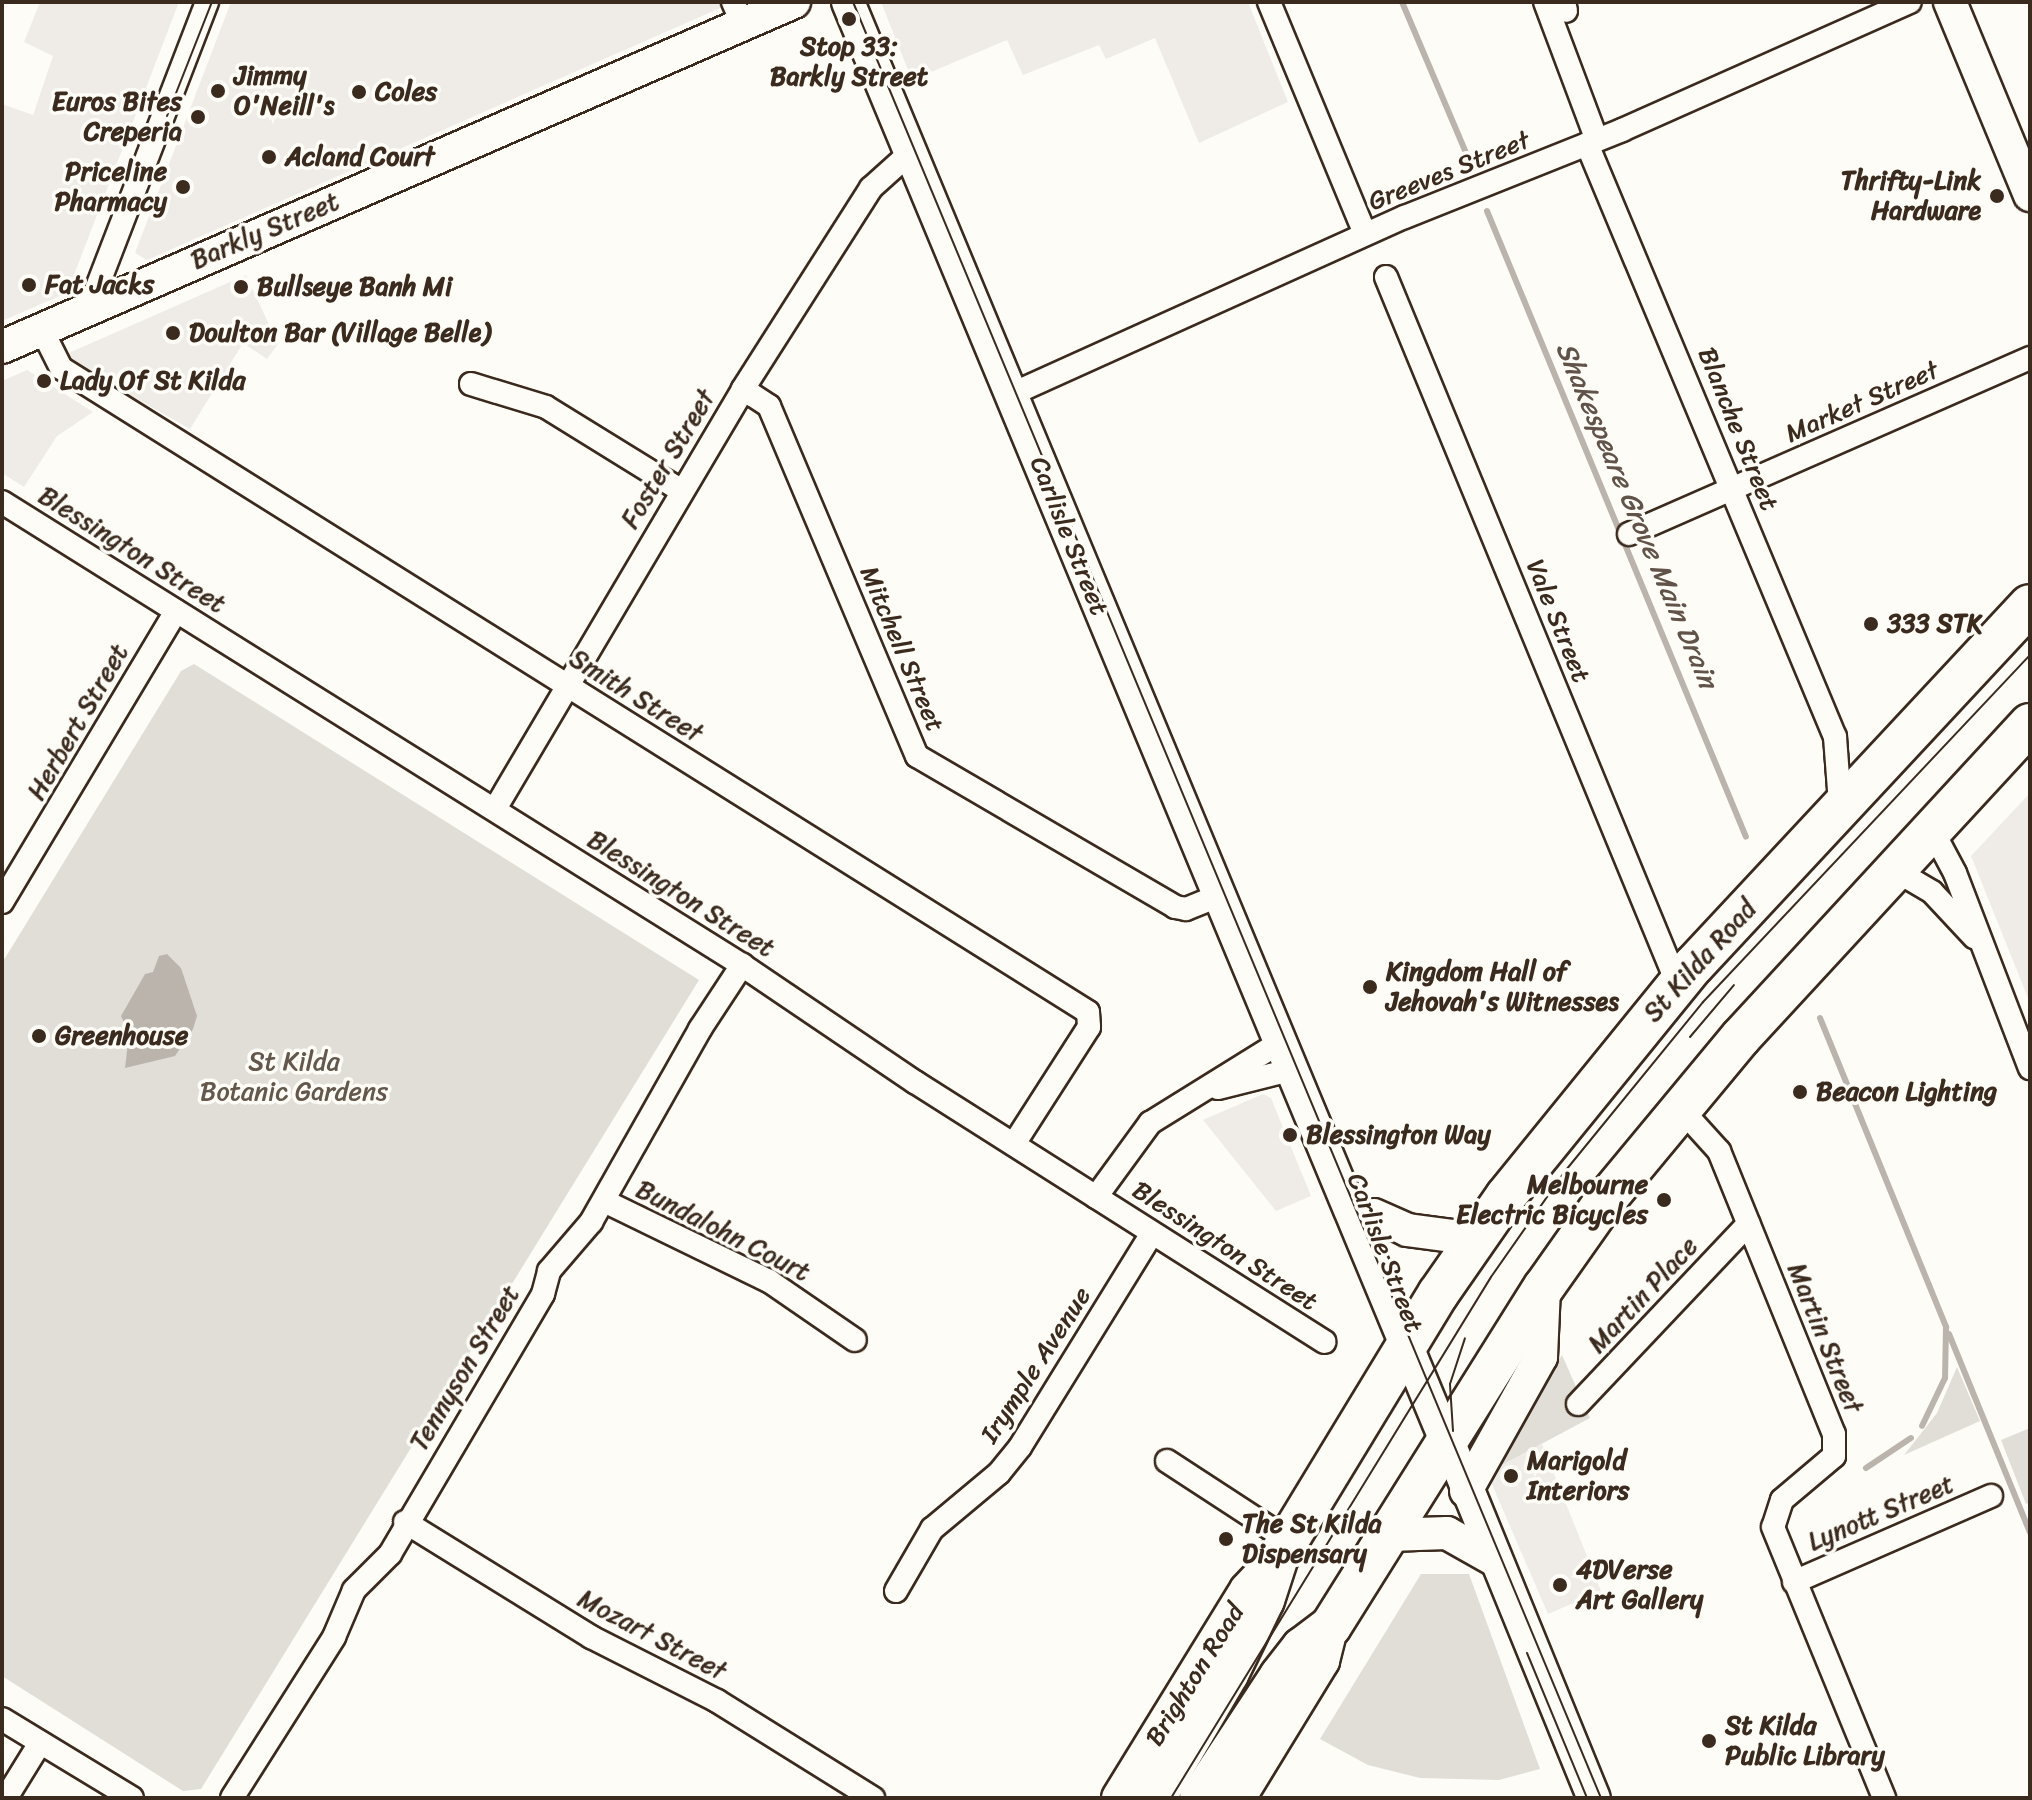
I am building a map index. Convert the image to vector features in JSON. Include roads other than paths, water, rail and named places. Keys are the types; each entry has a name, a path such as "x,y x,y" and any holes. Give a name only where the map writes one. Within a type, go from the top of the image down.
{"highway":[{"name":"St Kilda Road","path":"1411,1338 1475,1239 1613,1059 2030,605"},
{"path":"1200,1798 1252,1745 1302,1648 1331,1626 1448,1445 1544,1287 1680,1108 1893,869 2030,724"},
{"name":"Brighton Road","path":"1155,1798 1228,1674 1264,1600 1283,1549 1411,1338"}],"main road":[{"name":"Barkly Street","path":"2,347 738,13 794,2"},
{"name":"Carlisle Street","path":"848,2 1285,1056 1411,1338"},
{"path":"1958,5 2030,195"},
{"name":"Carlisle Street","path":"1285,1056 1339,1141 1374,1215 1411,1338 1448,1445 1594,1798"},
{"path":"1374,1215 1407,1230 1475,1239"},
{"path":"1466,1491 1541,1357 1544,1287"},
{"path":"1390,1535 1447,1533 1495,1560"},
{"name":"Brighton Road","path":"1119,1798 1247,1590 1283,1549"},
{"path":"1177,1703 1228,1674"},
{"path":"1238,1798 1252,1745"}],"street":[{"path":"89,308 207,2"},
{"path":"1269,2 1365,234"},
{"name":"Greeves Street","path":"1010,395 1365,234 1592,142 1910,2"},
{"name":"Blanche Street","path":"1558,5 1592,142 1835,737 1842,778 1840,810"},
{"name":"Foster Street","path":"495,809 743,389 871,188 910,153"},
{"name":"Vale Street","path":"1386,277 1678,985"},
{"name":"Smith Street","path":"42,330 61,368 1088,1012 1089,1027 1014,1144"},
{"name":"Market Street","path":"1629,534 2030,358"},
{"path":"471,384 546,407 682,491"},
{"name":"Mitchell Street","path":"743,389 769,406 917,756 1175,907 1186,909 1219,896"},
{"name":"Blessington Street","path":"2,502 742,965 1324,1342"},
{"name":"Herbert Street","path":"2,902 176,611"},
{"path":"1835,737 1856,755 1887,760"},
{"path":"1931,828 1955,873 2030,1068"},
{"path":"1893,869 1932,892 1980,944"},
{"name":"Tennyson Street","path":"232,1798 334,1637 354,1590 390,1554 405,1522 543,1294 557,1258 604,1201 700,1029 742,965"},
{"path":"1096,1197 1137,1135 1205,1091 1285,1056"},
{"name":"Martin Street","path":"1680,1108 1714,1143 1836,1445 1822,1471 1775,1508 1776,1540 1794,1582"},
{"name":"Bundalohn Court","path":"604,1201 769,1281 855,1340"},
{"name":"Martin Place","path":"1578,1404 1748,1224"},
{"name":"Irymple Avenue","path":"896,1591 932,1529 999,1473 1020,1447 1152,1233"},
{"path":"1167,1461 1283,1549"},
{"name":"Lynott Street","path":"1794,1582 1991,1496"},
{"name":"Mozart Street","path":"405,1522 591,1637 717,1701 873,1798"},
{"path":"1794,1582 1884,1798"},
{"path":"2,1719 132,1798"},
{"path":"6,1798 40,1743"}],"waterway":[{"name":"Shakespeare Grove Main Drain","path":"1402,2 1469,160"},
{"name":"Shakespeare Grove Main Drain","path":"1487,211 1746,837"},
{"name":"Shakespeare Grove Main Drain","path":"1820,1018 1946,1327 1945,1378 1922,1426"},
{"name":"Shakespeare Grove Main Drain","path":"1949,1334 2030,1532"},
{"path":"1866,1468 1911,1438"}],"tram line":[{"path":"167,116 212,2"},
{"path":"853,2 1601,1798"},
{"path":"1171,1798 1491,1277 1566,1170 1703,1002 2030,655"},
{"path":"1690,1037 1734,985"},
{"path":"1453,1431 1450,1384 1465,1338"},
{"path":"1527,1653 1587,1798"}],"place":[{"name":"Stop 33: Barkly Street","path":"849,19"},
{"name":"Jimmy O'Neill's","path":"218,91"},
{"name":"Coles","path":"359,92"},
{"name":"Euros Bites Creperia","path":"198,117"},
{"name":"Acland Court","path":"269,157"},
{"name":"Priceline Pharmacy","path":"183,187"},
{"name":"Thrifty-Link Hardware","path":"1997,196"},
{"name":"Fat Jacks","path":"29,285"},
{"name":"Bullseye Banh Mi","path":"241,287"},
{"name":"Doulton Bar (Village Belle)","path":"173,333"},
{"name":"Lady Of St Kilda","path":"44,381"},
{"name":"333 STK","path":"1871,624"},
{"name":"Kingdom Hall of Jehovah's Witnesses","path":"1370,987"},
{"name":"Greenhouse","path":"39,1036"},
{"name":"Beacon Lighting","path":"1800,1092"},
{"name":"Blessington Way","path":"1290,1135"},
{"name":"Melbourne Electric Bicycles","path":"1664,1200"},
{"name":"Marigold Interiors","path":"1511,1476"},
{"name":"The St Kilda Dispensary","path":"1226,1539"},
{"name":"4DVerse Art Gallery","path":"1560,1585"},
{"name":"St Kilda Public Library","path":"1709,1741"}],"park label":[{"name":"St Kilda Botanic Gardens","path":"294,1077"}]}
